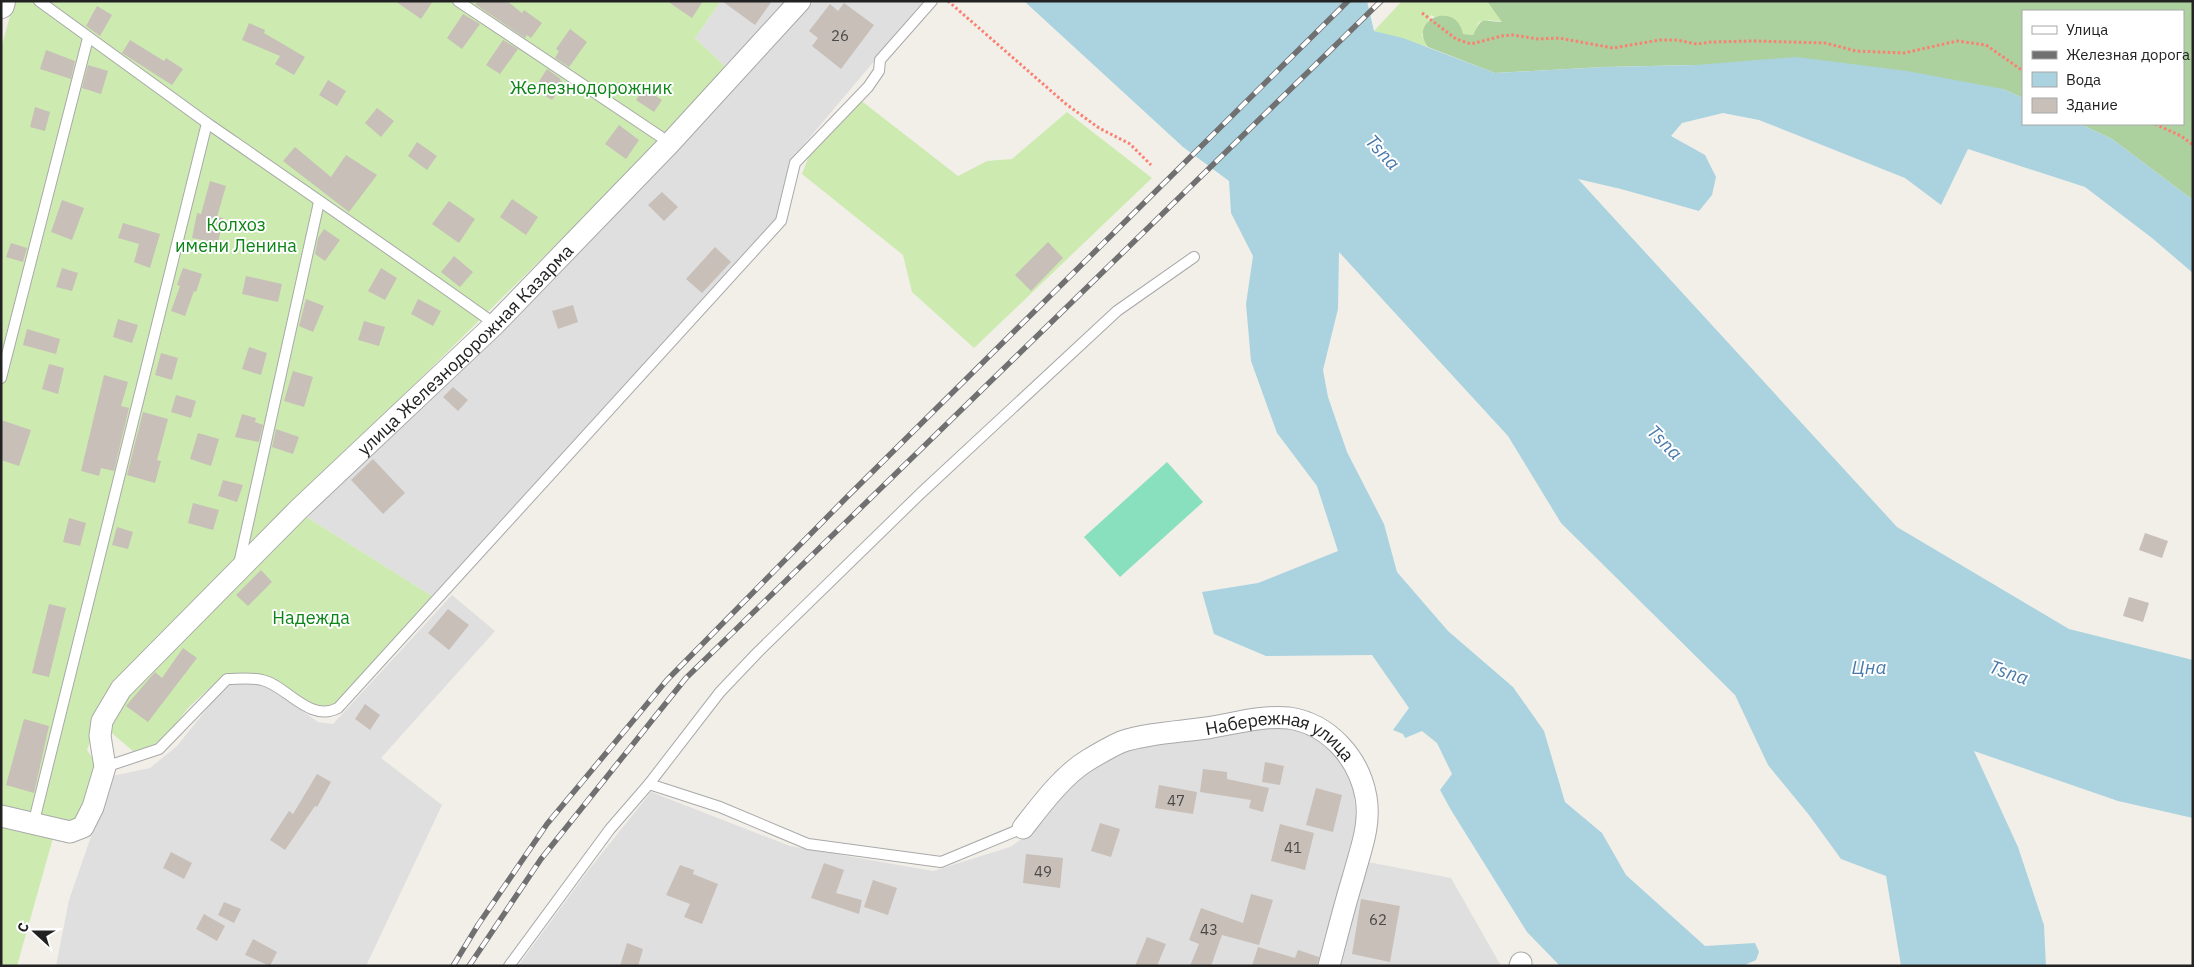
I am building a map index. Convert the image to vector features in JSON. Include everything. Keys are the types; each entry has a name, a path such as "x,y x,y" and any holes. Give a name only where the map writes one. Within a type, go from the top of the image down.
{"street":[{"name":"улица Железнодорожная Казарма","path":"105,767 100,736 102,721 121,689 299,509 495,324 670,143 800,1"},
{"name":"Набережная улица","path":"1023,828 1048,795 1086,762 1120,743 1144,736 1264,718 1290,718 1315,726 1331,736 1344,748 1366,795 1368,812 1365,837 1329,966"},
{"path":"1,816 33,825 70,832 82,826 93,807 105,767"}],"lane":[{"path":"39,1 207,123 319,202 367,232 495,324"},
{"path":"458,1 670,143"},
{"path":"105,767 159,749 227,679 262,680 314,710 329,712 338,708 781,221 794,163 868,86 879,71 880,60 932,1"},
{"path":"1,378 88,38"},
{"path":"33,825 207,123"},
{"path":"237,573 319,202"},
{"path":"509,966 610,829 649,784 720,692 758,652 921,493 1117,311 1194,257"},
{"path":"649,784 720,808 808,844 941,862 1023,828"}],"path":[{"path":"948,1 1066,104 1099,128 1130,144 1151,165"},
{"path":"1422,13 1456,39 1471,44 1513,35 1538,39 1559,38 1613,48 1660,40 1677,40 1697,44 1754,41 1825,43 1856,51 1904,53 1957,41 1986,45 2022,70"},
{"path":"2157,125 2181,136 2193,145"}],"shaded area":[{"path":"721,1 789,1 729,70 695,38"},
{"path":"814,1 925,1 789,162 780,215 432,596 305,516 552,282"},
{"path":"452,595 495,631 381,758 442,805 366,966 56,966 69,900 112,776 150,768 177,746 226,685 262,683 318,722 333,724"},
{"path":"1272,724 1329,739 1352,774 1358,838 1321,966 518,966 587,872 651,792 790,846 933,871 1010,847 1026,836 1056,797 1097,762 1126,746"},
{"path":"1368,862 1451,878 1501,966 1338,966"}],"green space":[{"name":"Колхоз имени Ленина","path":"14,1 721,1 695,38 729,70 604,197 335,463 99,716 87,750 97,765 86,807 72,826 1,809 1,49"},
{"path":"1402,1 1487,1 1503,22 1488,20 1479,22 1473,35 1462,34 1431,15 1422,35 1428,47 1374,31"},
{"path":"1487,1 2193,1 2193,200 2112,139 2082,125 2184,125 2184,10 2022,10 2022,98 2003,89 1696,65 1604,67 1495,73 1428,47 1423,37 1424,28 1435,17 1444,16 1452,18 1459,24 1463,34 1473,35 1479,24 1484,21 1502,22"},
{"path":"859,99 958,176 987,161 1012,159 1067,112 1152,178 974,348 912,292 903,255 802,174 809,156"},
{"path":"1167,462 1203,502 1120,577 1084,537"},
{"name":"Надежда","path":"305,516 432,596 332,707 315,706 262,676 226,673 189,707 158,746 134,752 107,729 119,704"},
{"path":"1,824 53,838 17,966 1,966"}],"water":[{"name":"Цна","path":"1024,1 1367,1 1374,31 1403,38 1495,73 1604,67 1696,65 1796,57 1907,71 2003,89 2022,98 2022,125 2082,125 2112,139 2193,200 2193,273 2152,238 2085,187 1968,149 1941,205 1905,178 1759,120 1723,113 1682,123 1671,136 1705,155 1716,177 1712,195 1699,211 1578,179 1897,527 2069,629 2193,660 2193,818 2118,801 1974,751 2018,847 2044,925 2046,966 1901,966 1886,876 1841,859 1809,815 1768,765 1735,695 1561,523 1508,436 1339,252 1338,309 1323,370 1328,397 1347,452 1384,524 1397,572 1448,631 1513,687 1544,731 1565,802 1602,833 1626,875 1705,946 1755,943 1759,952 1756,960 1745,965 1560,966 1527,932 1451,810 1440,790 1452,774 1437,743 1422,731 1405,738 1403,734 1393,730 1409,708 1372,655 1266,656 1214,634 1202,592 1258,583 1338,551 1317,486 1277,433 1251,361 1246,304 1253,256 1231,213 1229,181 1183,147"}],"building":[{"path":"395,1 433,1 421,19"},
{"path":"475,1 507,1 522,13 524,10 542,23 531,38 527,35 525,38 475,4 477,3"},
{"path":"667,1 703,1 692,18"},
{"path":"722,1 772,1 755,25"},
{"path":"844,3 874,25 841,69 812,46 818,38 809,31 830,4 838,11"},
{"path":"97,6 112,15 100,36 86,26"},
{"path":"463,14 480,24 462,49 447,38"},
{"path":"249,23 265,30 264,33 305,57 294,75 275,64 280,56 242,40"},
{"path":"570,29 587,42 569,67 555,58 559,51 556,49"},
{"path":"130,40 164,61 166,58 183,69 172,85 122,53"},
{"path":"503,40 518,49 500,74 486,65"},
{"path":"46,50 75,61 71,79 40,69"},
{"path":"88,65 108,71 101,94 82,88"},
{"path":"547,69 564,83 552,100 534,89"},
{"path":"328,80 346,91 337,106 319,95"},
{"path":"644,88 662,100 654,112 636,100"},
{"path":"35,107 50,112 45,131 30,127"},
{"path":"377,108 394,121 381,137 365,123"},
{"path":"619,125 639,140 626,159 605,144"},
{"path":"417,142 437,156 427,170 408,156"},
{"path":"295,147 331,177 346,155 377,175 349,212 283,161"},
{"path":"210,181 226,186 217,217 223,218 218,243 192,238 197,213 201,214"},
{"path":"662,192 678,207 664,221 648,205"},
{"path":"512,199 538,217 526,235 500,217"},
{"path":"62,200 84,208 72,240 51,232"},
{"path":"449,201 475,219 459,243 432,224"},
{"path":"123,223 160,234 150,268 134,262 139,244 118,238"},
{"path":"324,229 340,240 325,261 315,254 318,238"},
{"path":"1048,242 1063,258 1031,291 1015,275"},
{"path":"11,243 27,248 23,262 6,257"},
{"path":"715,247 731,262 702,293 686,279"},
{"path":"454,256 473,272 460,287 441,272"},
{"path":"62,268 78,273 72,291 56,287"},
{"path":"183,268 202,274 185,316 171,311 180,286 177,285"},
{"path":"381,268 397,278 385,300 368,291"},
{"path":"246,276 282,284 278,302 242,294"},
{"path":"306,299 324,306 313,332 299,326"},
{"path":"418,299 441,311 433,326 411,314"},
{"path":"573,305 578,322 558,329 552,311"},
{"path":"118,319 138,325 132,343 113,337"},
{"path":"364,321 385,327 379,346 358,340"},
{"path":"27,329 60,339 56,354 23,345"},
{"path":"249,347 267,353 261,375 242,369"},
{"path":"161,353 178,358 172,380 155,375"},
{"path":"49,364 64,368 58,394 42,389"},
{"path":"293,371 313,377 304,407 284,401"},
{"path":"104,375 128,382 121,406 129,408 114,471 101,468 99,476 81,471"},
{"path":"453,387 468,400 458,411 443,397"},
{"path":"176,395 196,401 191,418 171,412"},
{"path":"143,412 168,419 157,460 161,461 155,483 127,475"},
{"path":"242,414 256,418 255,422 263,425 259,442 235,437"},
{"path":"1,420 31,430 19,466 1,460"},
{"path":"276,429 299,437 293,454 272,447"},
{"path":"198,433 219,439 211,466 190,459"},
{"path":"373,459 405,493 383,514 351,480"},
{"path":"223,480 243,485 237,502 218,496"},
{"path":"193,503 219,510 213,530 188,523"},
{"path":"69,518 86,523 80,546 63,542"},
{"path":"117,527 133,532 128,549 112,545"},
{"path":"2145,533 2168,541 2162,558 2139,550"},
{"path":"261,570 272,582 248,606 236,595"},
{"path":"2129,597 2149,603 2143,622 2123,616"},
{"path":"49,604 66,608 49,677 32,673"},
{"path":"448,609 469,625 449,650 428,633"},
{"path":"183,648 197,658 148,722 126,706 155,672 162,678"},
{"path":"365,704 380,715 370,730 355,719"},
{"path":"24,719 49,726 34,793 6,785"},
{"path":"1265,762 1284,766 1280,785 1262,782"},
{"path":"1203,769 1227,772 1227,779 1269,788 1263,812 1249,808 1251,800 1200,792"},
{"path":"317,774 331,782 317,807 315,806 285,850 270,840 289,811 293,814"},
{"path":"1159,785 1197,792 1193,814 1155,808"},
{"path":"1316,788 1342,795 1333,832 1306,825"},
{"path":"1100,823 1120,829 1111,857 1091,851"},
{"path":"1280,824 1314,833 1305,870 1271,861"},
{"path":"171,852 192,863 184,879 163,868"},
{"path":"1026,854 1063,858 1060,888 1023,883"},
{"path":"824,863 844,870 836,893 862,900 859,914 811,898"},
{"path":"680,865 694,870 693,874 718,884 702,924 684,917 690,904 666,895"},
{"path":"873,880 897,888 888,915 864,907"},
{"path":"1251,894 1273,900 1259,945 1222,935 1211,966 1190,966 1199,944 1189,940 1201,908 1243,923"},
{"path":"1361,899 1400,906 1390,962 1352,954"},
{"path":"224,902 241,909 234,923 218,915"},
{"path":"204,914 225,926 217,941 196,929"},
{"path":"1147,937 1166,944 1157,966 1135,966"},
{"path":"253,939 277,952 270,966 245,955"},
{"path":"627,943 643,949 638,966 620,966"},
{"path":"1258,947 1295,958 1298,950 1319,957 1317,966 1252,966"}],"railway":[{"path":"453,966 478,925 547,824 667,680 847,497 1348,1"},
{"path":"469,966 541,859 686,678 1381,1"}],"park label":[{"name":"Железнодорожник","path":"591,87"}],"water label":[{"name":"Tsna","path":"1383,152"},
{"name":"Tsna","path":"1665,442"},
{"name":"Tsna","path":"2009,672"}]}
